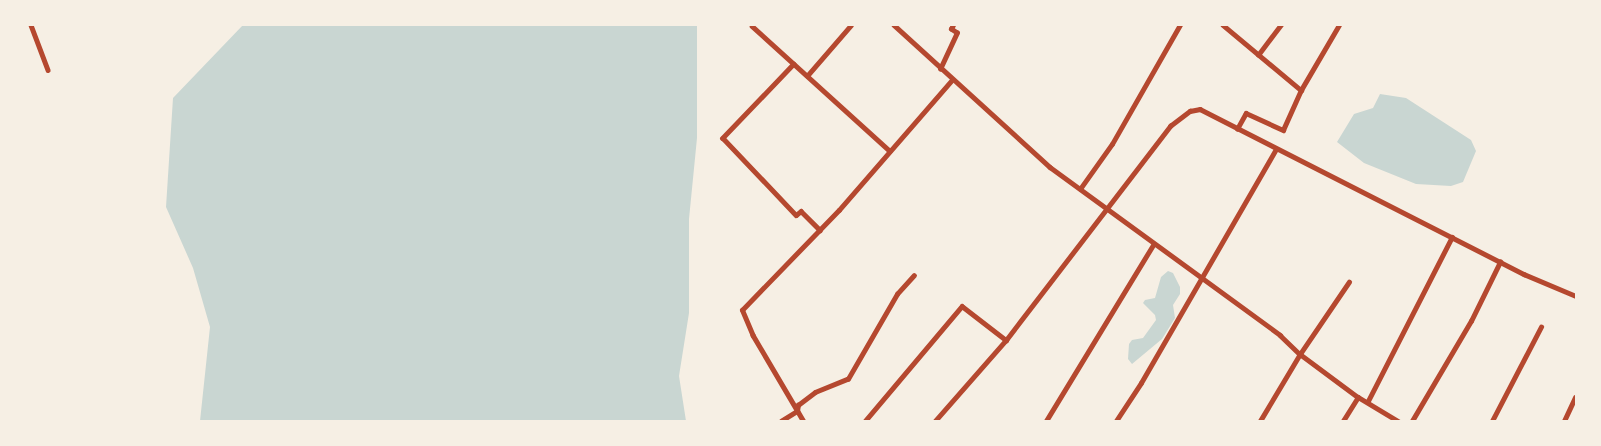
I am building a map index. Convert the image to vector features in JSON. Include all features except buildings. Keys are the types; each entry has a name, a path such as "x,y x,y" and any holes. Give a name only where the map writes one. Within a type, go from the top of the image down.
{"street":[{"path":"31,25 48,70"},
{"path":"806,76 851,25"},
{"path":"894,25 940,70 1014,136 1080,189 1153,245 1280,335 1300,354 1358,397 1368,401 1398,421"},
{"path":"940,70 957,33 951,29 953,25"},
{"path":"1080,189 1112,144 1180,25"},
{"path":"1223,25 1301,90"},
{"path":"1258,55 1281,25"},
{"path":"1237,129 1246,113 1283,130 1301,90 1339,25"},
{"path":"752,26 890,151"},
{"path":"794,64 723,138 796,215 801,211 820,230"},
{"path":"804,421 753,336 742,310 820,230 952,80"},
{"path":"935,421 1006,340 1109,210 1170,126 1190,111 1200,109 1500,262 1576,296"},
{"path":"1116,421 1202,280 1276,149"},
{"path":"1368,401 1452,238"},
{"path":"1046,421 1153,245"},
{"path":"1412,421 1471,321 1500,262"},
{"path":"798,411 798,405 815,392 848,379 897,294 914,276"},
{"path":"1260,421 1300,354 1349,282"},
{"path":"865,421 962,306 1006,340"},
{"path":"1492,421 1541,327"},
{"path":"1343,421 1358,397"},
{"path":"1564,421 1576,397"},
{"path":"781,421 798,411"}],"shaded area":[{"path":"243,25 697,25 697,138 689,219 689,313 679,376 686,421 200,421 210,327 193,268 166,207 173,98"},
{"path":"1380,94 1406,98 1471,140 1476,151 1463,182 1451,186 1416,184 1364,163 1337,142 1354,114 1373,108"},
{"path":"1168,271 1173,273 1180,287 1180,294 1173,305 1175,318 1162,339 1132,364 1128,359 1129,344 1132,340 1143,338 1156,320 1155,315 1143,303 1145,300 1155,298 1161,277"}]}
